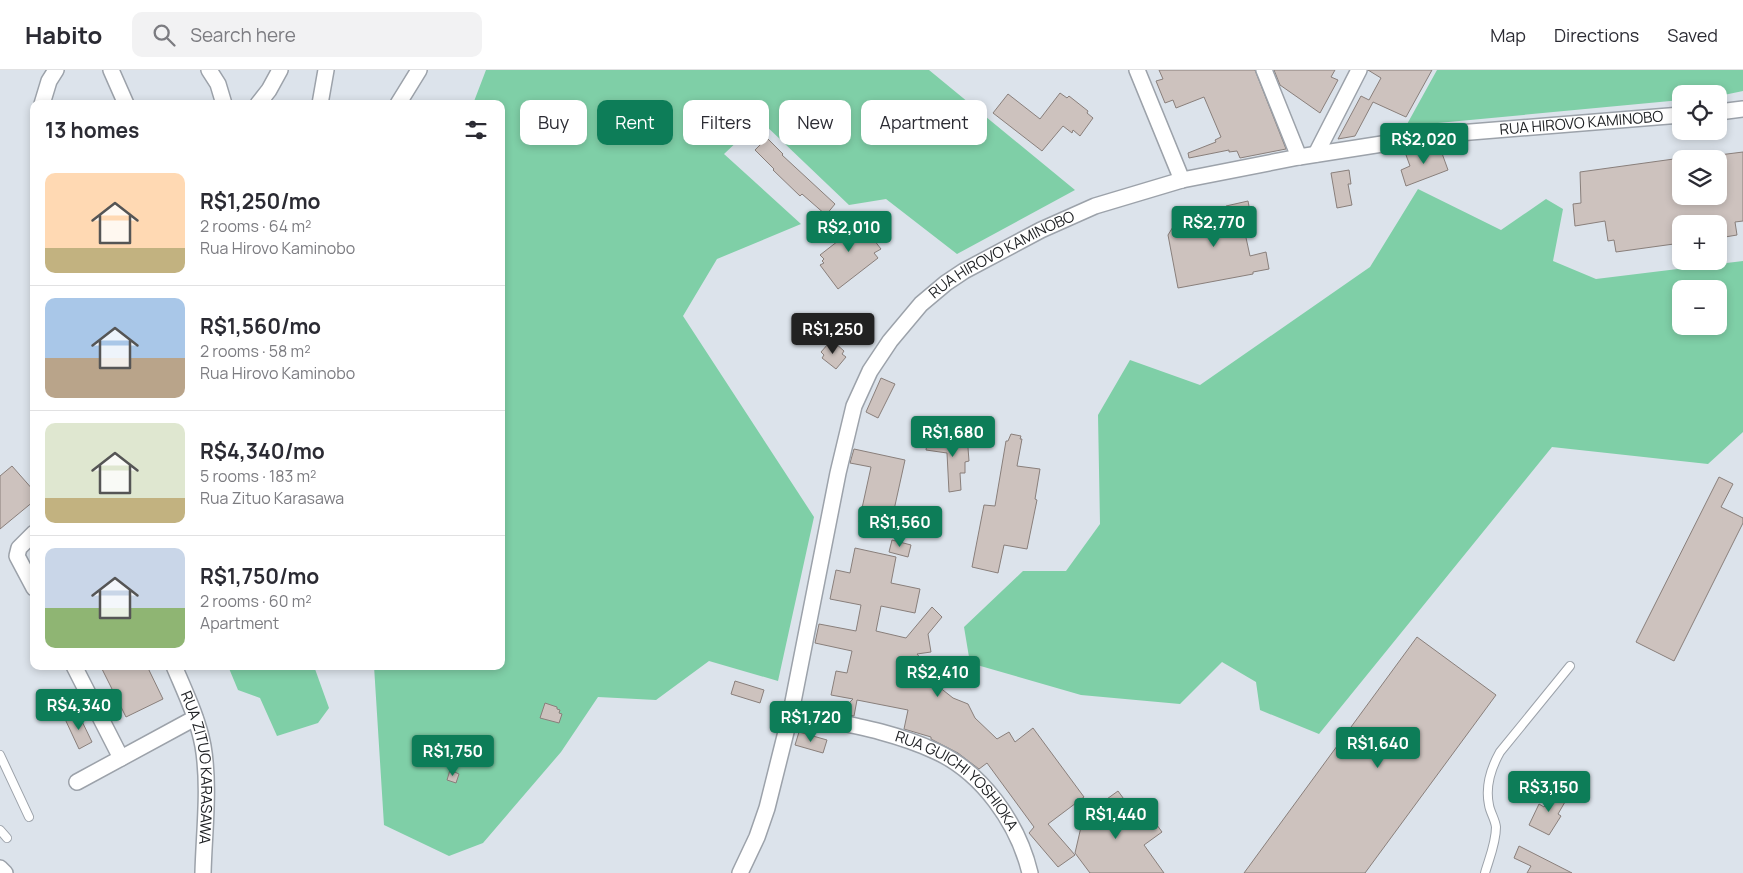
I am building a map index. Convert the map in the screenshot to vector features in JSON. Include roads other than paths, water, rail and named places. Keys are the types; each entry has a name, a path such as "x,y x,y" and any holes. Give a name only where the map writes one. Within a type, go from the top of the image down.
{"street":[{"path":"43,100 49,81 56,70"},
{"path":"111,70 124,100"},
{"path":"209,70 218,84 223,100"},
{"path":"261,100 280,70"},
{"path":"321,100 326,70"},
{"path":"400,100 419,70"},
{"path":"1137,70 1182,180"},
{"path":"1264,70 1299,157"},
{"path":"1316,154 1359,70"},
{"path":"1727,111 1743,108"},
{"name":"RUA HIROVO KAMINOBO","path":"740,873 758,837 791,712 838,473 854,406 870,371 890,341 921,304 946,283 964,271 1041,230 1095,206 1182,180 1316,154 1446,134 1672,116"},
{"path":"30,537 19,548 17,556 30,580"},
{"path":"76,670 121,758"},
{"name":"RUA ZITUO KARASAWA","path":"176,670 195,718 203,746 206,782 203,873"},
{"name":"RUA GUICHI YOSHIOKA","path":"791,712 900,737 936,751 953,762 972,776 999,806 1020,844 1030,873"},
{"path":"77,782 195,718"},
{"path":"0,868 5,873"}],"lane":[{"path":"1484,873 1496,832 1488,794 1494,762 1500,752 1570,666"},
{"path":"0,754 29,817"},
{"path":"0,830 7,838"}]}
